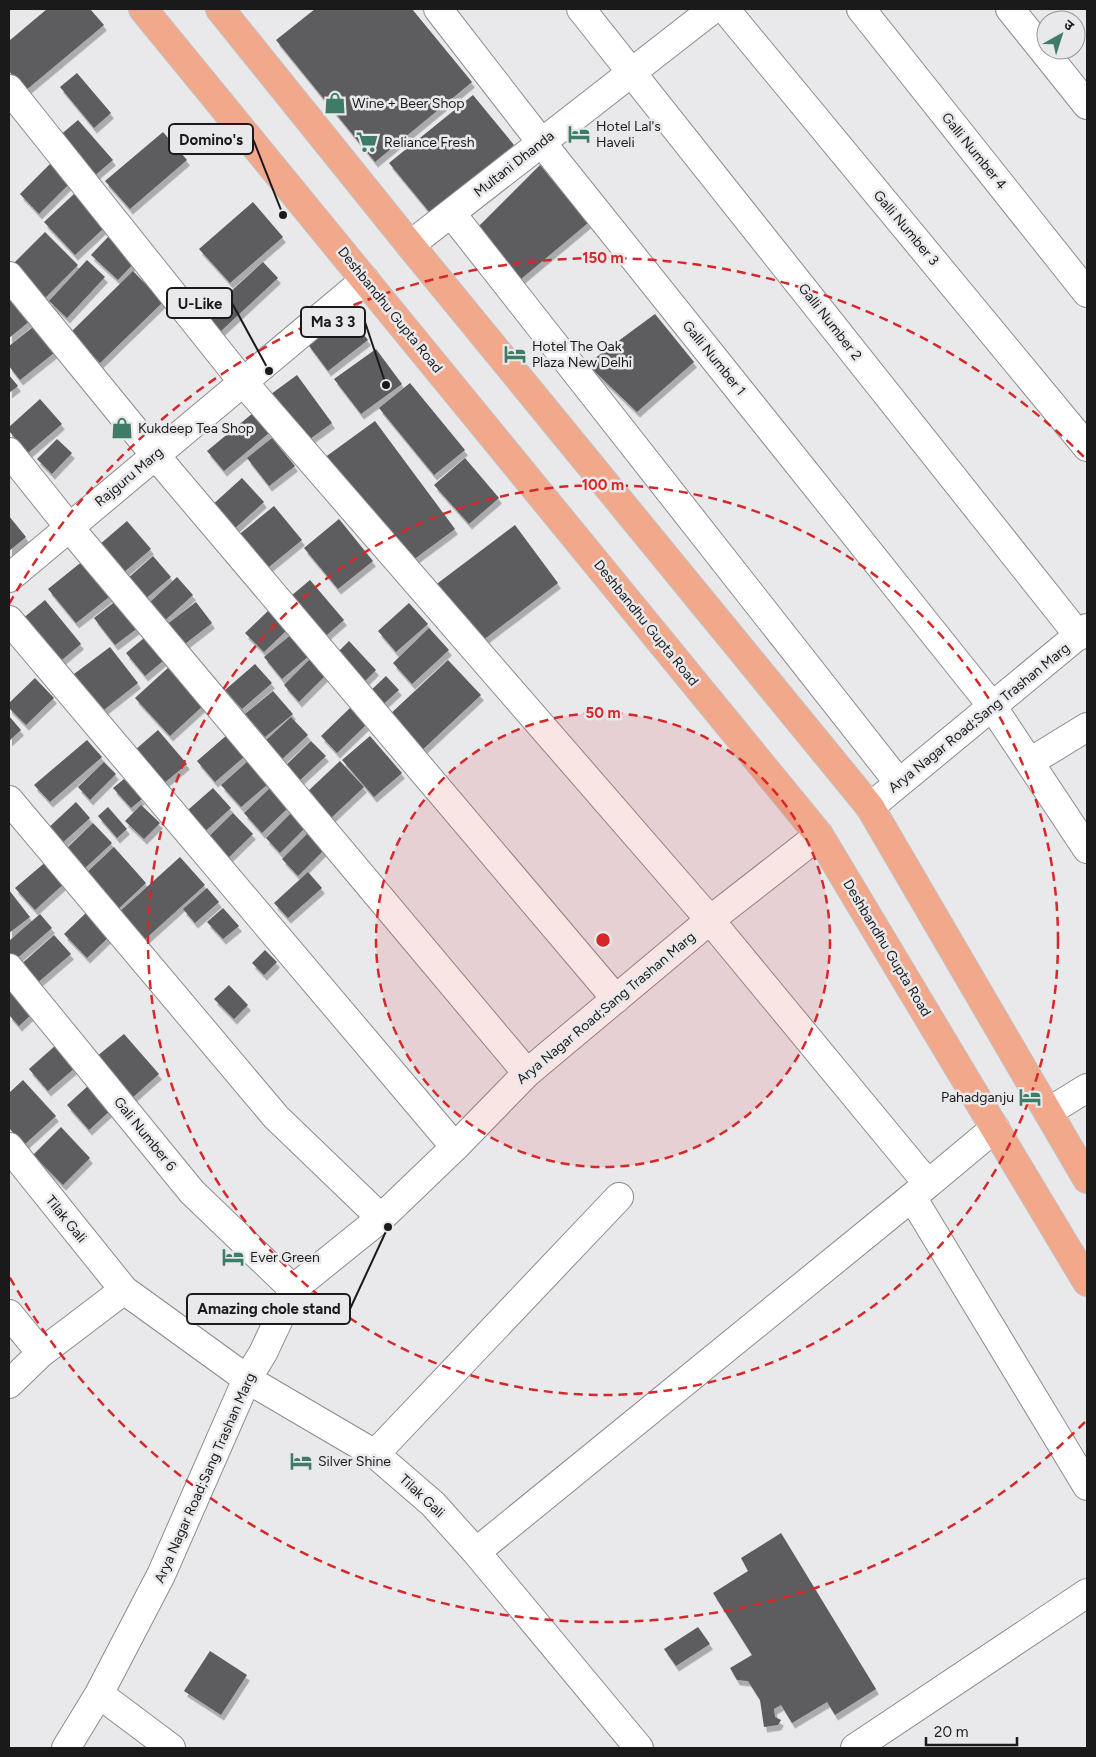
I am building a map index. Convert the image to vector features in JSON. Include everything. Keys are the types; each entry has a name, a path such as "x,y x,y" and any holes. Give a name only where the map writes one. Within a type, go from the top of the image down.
{"main road":[{"name":"Deshbandhu Gupta Road","path":"143,9 820,835 1087,1282"},
{"path":"220,9 410,245 870,807 1087,1179"}],"street":[{"name":"Galli Number 1","path":"438,9 541,142 992,706 1030,762 1078,817 1087,849"},
{"name":"Galli Number 2","path":"581,9 1083,632"},
{"name":"Multani Dhanda","path":"410,245 714,9"},
{"name":"Galli Number 3","path":"725,9 1087,447"},
{"name":"Galli Number 4","path":"861,9 1087,292"},
{"path":"1010,9 1087,105"},
{"path":"9,89 243,382 710,920 920,1190 1087,1486"},
{"path":"451,213 899,783"},
{"path":"9,276 155,455 616,999"},
{"name":"Rajguru Marg","path":"9,578 365,280"},
{"path":"9,452 69,527 527,1072"},
{"path":"9,620 455,1147"},
{"name":"Arya Nagar Road;Sang Trashan Marg","path":"870,807 1083,632"},
{"path":"1030,762 1087,727"},
{"path":"9,800 276,1117 381,1218"},
{"name":"Arya Nagar Road;Sang Trashan Marg","path":"66,1748 99,1694 161,1576 248,1379 263,1354 293,1289 381,1218 455,1147 527,1072 710,920 820,835"},
{"name":"Gali Number 6","path":"9,968 192,1192 293,1289"},
{"path":"1048,1112 1087,1088"},
{"path":"476,1552 995,1128"},
{"name":"Tilak Gali","path":"9,1147 124,1290 248,1379 375,1454 433,1504 476,1552 639,1748"},
{"path":"375,1454 619,1197"},
{"path":"9,1384 41,1353 124,1290"},
{"path":"9,1314 41,1353"},
{"path":"855,1748 1087,1593"},
{"path":"99,1694 171,1748"}],"building":[{"path":"47,9 90,9 104,25 25,91 9,71 9,41"},
{"path":"315,9 412,9 472,82 375,162 276,40"},
{"path":"77,73 111,113 94,128 60,87"},
{"path":"473,95 514,145 431,214 389,163"},
{"path":"78,120 113,160 93,177 58,137"},
{"path":"163,132 187,160 130,209 105,181"},
{"path":"51,163 70,183 39,214 20,194"},
{"path":"540,165 588,223 521,279 478,227"},
{"path":"74,194 105,227 75,255 44,222"},
{"path":"253,202 283,237 230,283 199,249"},
{"path":"45,232 78,265 43,300 10,267"},
{"path":"108,237 135,262 118,280 91,255"},
{"path":"87,260 105,277 67,318 49,301"},
{"path":"263,262 278,278 221,331 206,314"},
{"path":"133,271 163,302 100,363 70,333"},
{"path":"11,296 31,320 9,338 9,298"},
{"path":"346,312 368,340 328,371 307,343"},
{"path":"655,314 694,362 637,412 587,364"},
{"path":"33,327 54,353 20,380 9,366 9,346"},
{"path":"376,349 402,384 361,414 334,379"},
{"path":"9,375 18,386 9,393"},
{"path":"297,375 332,423 303,444 267,397"},
{"path":"410,383 465,450 434,475 379,408"},
{"path":"40,399 62,424 28,453 9,431 9,427"},
{"path":"253,413 269,433 224,471 207,451"},
{"path":"375,421 455,529 405,566 324,458"},
{"path":"272,438 295,466 269,486 247,458"},
{"path":"57,439 72,453 52,474 37,459"},
{"path":"465,458 499,498 469,524 434,485"},
{"path":"242,478 264,502 232,531 210,507"},
{"path":"274,506 302,540 264,571 236,537"},
{"path":"9,516 26,537 9,551"},
{"path":"339,519 373,561 338,589 304,548"},
{"path":"127,521 151,549 123,573 99,545"},
{"path":"515,525 558,583 478,644 434,586"},
{"path":"153,556 171,577 144,600 126,580"},
{"path":"84,560 113,594 76,623 48,589"},
{"path":"177,577 193,595 163,622 148,604"},
{"path":"310,580 344,620 320,641 285,601"},
{"path":"45,600 81,644 57,664 21,620"},
{"path":"117,600 139,627 115,645 94,618"},
{"path":"196,602 212,623 181,647 165,626"},
{"path":"409,603 428,624 396,652 378,631"},
{"path":"268,611 287,630 264,652 245,633"},
{"path":"429,628 449,650 412,684 393,663"},
{"path":"150,633 169,656 145,676 126,653"},
{"path":"292,634 310,655 282,679 264,657"},
{"path":"349,641 376,670 360,686 333,657"},
{"path":"110,647 138,683 95,717 66,680"},
{"path":"312,657 328,673 299,702 284,685"},
{"path":"448,660 481,695 419,753 386,718"},
{"path":"255,664 272,683 242,709 225,690"},
{"path":"170,666 205,704 170,736 135,698"},
{"path":"386,676 399,690 378,709 366,695"},
{"path":"35,678 54,698 26,725 9,708 9,703"},
{"path":"273,691 293,714 265,737 245,714"},
{"path":"350,708 366,725 337,753 321,736"},
{"path":"9,716 21,730 9,741"},
{"path":"291,717 308,735 280,761 263,743"},
{"path":"158,730 187,764 157,789 128,756"},
{"path":"227,735 245,756 215,782 197,761"},
{"path":"370,736 402,773 374,797 342,760"},
{"path":"87,740 102,757 50,802 34,785"},
{"path":"311,741 326,756 298,782 284,767"},
{"path":"248,761 268,784 241,807 221,785"},
{"path":"340,761 364,787 330,819 306,793"},
{"path":"104,762 116,774 90,800 78,787"},
{"path":"124,779 142,799 131,808 113,788"},
{"path":"213,788 231,808 199,837 181,816"},
{"path":"270,788 289,807 262,833 244,813"},
{"path":"76,802 90,818 60,845 46,830"},
{"path":"141,805 160,823 144,839 125,821"},
{"path":"108,807 127,829 117,838 98,816"},
{"path":"233,813 253,834 223,863 202,843"},
{"path":"291,813 305,828 280,853 266,838"},
{"path":"93,823 112,843 84,869 66,849"},
{"path":"308,833 324,850 298,876 282,859"},
{"path":"114,847 146,883 115,912 83,876"},
{"path":"180,857 205,885 142,942 117,914"},
{"path":"48,860 67,881 35,910 15,888"},
{"path":"308,872 322,888 288,918 274,903"},
{"path":"207,888 219,902 195,923 183,909"},
{"path":"9,890 30,917 9,933"},
{"path":"223,908 239,926 223,939 207,922"},
{"path":"88,911 111,935 87,958 64,934"},
{"path":"40,914 52,928 14,961 9,955 9,941"},
{"path":"54,935 71,954 35,985 18,967"},
{"path":"265,950 277,962 264,975 252,963"},
{"path":"9,984 34,1012 19,1026 9,1015"},
{"path":"229,985 248,1005 234,1019 214,999"},
{"path":"124,1034 159,1074 132,1098 96,1057"},
{"path":"56,1045 76,1067 48,1091 29,1069"},
{"path":"23,1080 56,1116 24,1145 9,1128 9,1093"},
{"path":"89,1085 112,1109 89,1130 67,1105"},
{"path":"61,1127 90,1158 63,1185 33,1155"},
{"path":"781,1533 876,1689 835,1715 827,1702 792,1723 781,1705 774,1709 775,1717 781,1720 778,1725 764,1727 760,1700 748,1681 737,1680 730,1668 752,1655 713,1593 748,1571 741,1558"},
{"path":"698,1627 710,1644 676,1666 664,1649"},
{"path":"210,1651 247,1675 221,1715 184,1691"}],"place":[{"name":"Wine + Beer Shop","path":"335,103"},
{"name":"Hotel Lal's Haveli","path":"579,134"},
{"name":"Reliance Fresh","path":"367,142"},
{"name":"Domino's","path":"283,215"},
{"name":"Hotel The Oak Plaza New Delhi","path":"515,354"},
{"name":"U-Like","path":"269,371"},
{"name":"Ma 3 3","path":"386,385"},
{"name":"Kukdeep Tea Shop","path":"122,428"},
{"name":"Pahadganju","path":"1030,1097"},
{"name":"Amazing chole stand","path":"388,1227"},
{"name":"Ever Green","path":"233,1257"},
{"name":"Silver Shine","path":"301,1461"}]}
